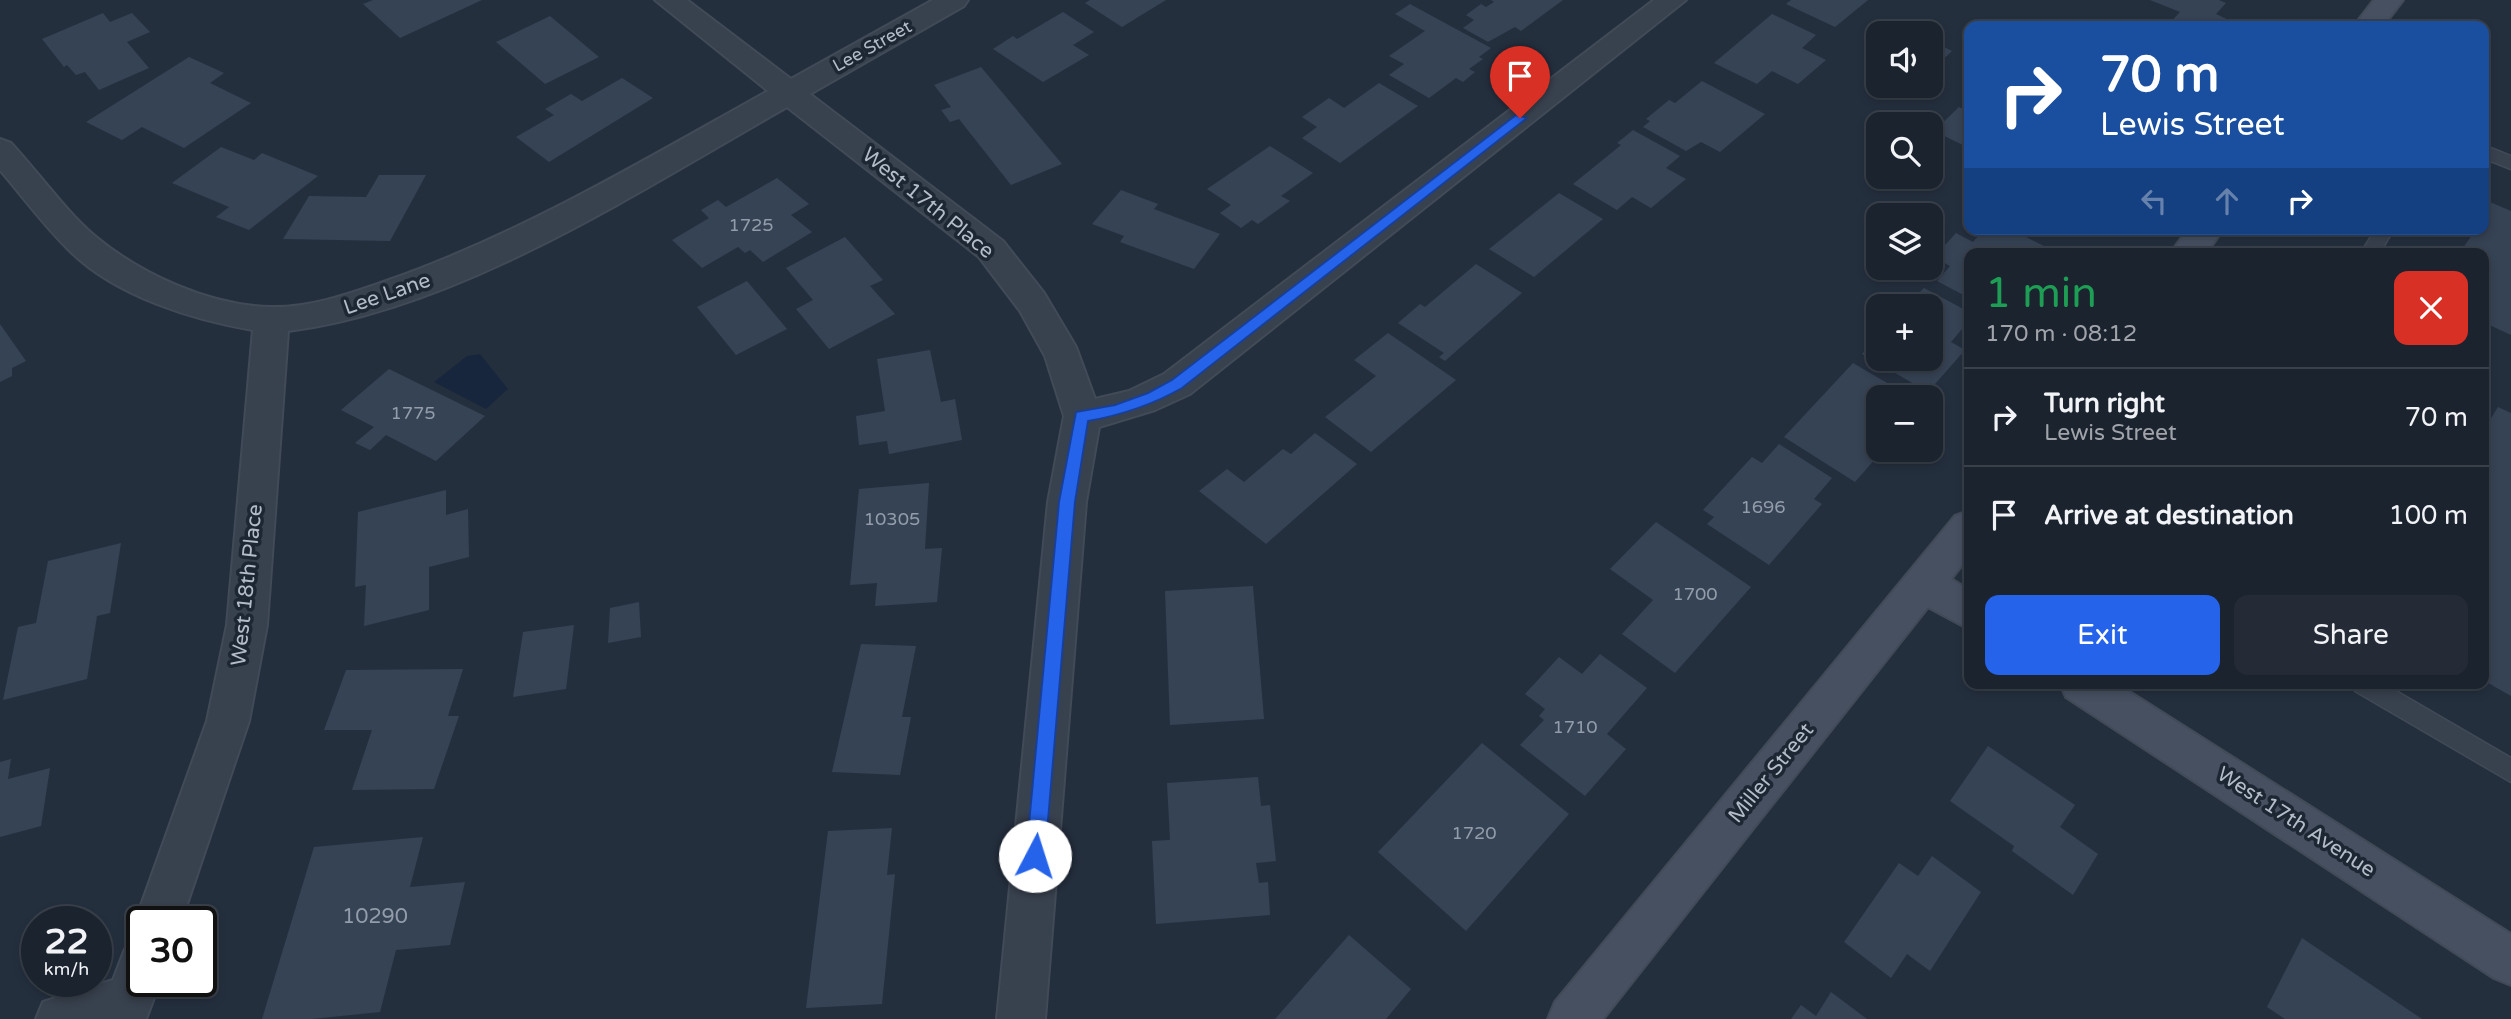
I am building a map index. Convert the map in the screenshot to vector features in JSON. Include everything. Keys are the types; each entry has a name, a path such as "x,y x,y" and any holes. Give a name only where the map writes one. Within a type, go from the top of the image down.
{"street":[{"name":"West 17th Place","path":"669,0 990,249 1032,302 1063,356 1082,416 1067,502 1021,1019"},
{"name":"Lee Street","path":"790,92 954,0"},
{"path":"1082,416 1116,411 1153,398 1177,384 1672,0"},
{"path":"2372,21 2389,0"},
{"name":"Lee Lane","path":"0,150 83,246 129,275 167,295 217,311 271,320 336,312 446,273 562,220 790,92"},
{"name":"West 18th Place","path":"164,906 228,721 247,625 271,320"},
{"name":"Miller Street","path":"1572,1019 1964,533"},
{"path":"1924,583 1964,609"},
{"name":"West 17th Avenue","path":"2089,689 2511,961"},
{"path":"60,1019 126,997"}],"lane":[{"path":"2489,154 2511,163"},
{"path":"2372,689 2511,771"}],"water":[{"path":"480,354 508,389 486,409 434,382 467,356"}],"building":[{"path":"373,0 482,0 400,38 363,4"},
{"path":"1090,0 1166,0 1122,27 1085,3"},
{"path":"1491,0 1563,0 1521,31 1515,27 1488,42 1463,28 1474,20 1466,15 1481,4 1486,7 1494,2"},
{"path":"1791,0 1868,0 1835,27 1786,4"},
{"path":"2150,0 2219,0 2226,3 2216,14 2231,21 2172,21 2180,12"},
{"path":"1410,4 1491,48 1479,57 1483,59 1469,69 1475,72 1463,82 1456,78 1429,98 1389,75 1404,64 1389,56 1425,31 1395,14"},
{"path":"1063,12 1094,32 1073,45 1089,55 1043,82 993,49 1013,36 1017,39"},
{"path":"103,13 110,22 132,13 150,32 127,42 149,68 99,90 85,72 76,75 67,65 64,67 42,39"},
{"path":"1772,14 1816,35 1802,48 1826,60 1798,84 1772,71 1757,84 1714,63"},
{"path":"550,16 599,57 545,84 496,42"},
{"path":"1943,46 1952,51 1943,60"},
{"path":"189,57 224,73 210,83 251,103 184,148 142,127 122,140 86,122"},
{"path":"981,67 1062,164 1011,185 959,119 950,122 941,110 951,107 934,85"},
{"path":"622,78 653,98 549,162 516,137 554,115 545,109 571,94 582,101"},
{"path":"1702,81 1765,114 1720,152 1701,142 1686,151 1643,127 1650,121 1646,119 1669,100 1675,103"},
{"path":"1379,83 1418,106 1340,163 1302,138 1317,127 1302,117 1329,98 1344,108"},
{"path":"1959,107 1964,110 1964,146 1943,135 1943,122"},
{"path":"1633,130 1680,156 1666,168 1686,179 1651,208 1632,197 1617,210 1573,184 1621,145 1617,143"},
{"path":"1270,146 1313,173 1281,196 1290,201 1258,224 1252,220 1241,228 1220,213 1231,205 1207,189"},
{"path":"221,147 254,160 262,153 318,176 249,230 216,217 229,207 172,183"},
{"path":"379,175 426,175 390,241 283,239 309,196 366,197"},
{"path":"777,178 809,204 791,215 812,232 763,262 750,250 745,253 738,247 702,268 672,240 709,218 701,210 718,200 726,207"},
{"path":"1121,190 1158,204 1154,209 1220,234 1194,269 1120,242 1124,236 1092,224"},
{"path":"1559,193 1603,219 1534,277 1489,249"},
{"path":"2489,202 2511,211 2511,335 2489,325 2489,248 2463,248 2472,235 2489,235"},
{"path":"1956,233 1973,242 1979,235 2022,235 2046,247 1964,248 1964,295 1937,281 1943,280 1943,274 1950,266 1943,262 1943,247"},
{"path":"845,237 883,280 870,286 895,314 829,349 796,309 813,300 786,268"},
{"path":"1476,264 1522,293 1445,361 1439,357 1444,353 1398,323 1420,304 1425,307"},
{"path":"747,281 787,329 736,355 697,307"},
{"path":"1924,288 1935,294 1918,294"},
{"path":"1943,298 1964,309 1964,327 1951,342 1964,351 1934,385 1916,385 1892,371 1943,371"},
{"path":"0,324 26,361 12,368 12,376 0,382"},
{"path":"1388,333 1456,380 1371,452 1325,417 1376,376 1354,360"},
{"path":"930,350 941,402 955,399 962,440 889,454 887,441 859,445 856,416 885,411 877,359"},
{"path":"1853,363 1891,385 1866,385 1866,462 1872,462 1855,482 1784,437"},
{"path":"389,369 485,416 436,461 386,435 370,450 355,443 374,427 341,410"},
{"path":"2498,407 2511,413 2511,696 2489,683 2489,421"},
{"path":"1315,433 1357,464 1266,544 1199,491 1227,469 1244,482 1283,449 1291,454"},
{"path":"1779,444 1832,478 1814,499 1822,504 1769,565 1707,524 1714,517 1703,510 1752,457 1762,463"},
{"path":"929,483 925,549 942,548 937,602 875,606 877,583 850,585 859,489"},
{"path":"446,490 446,515 468,509 469,557 429,567 429,610 364,626 366,585 355,587 358,512"},
{"path":"1656,522 1751,587 1675,673 1622,634 1653,600 1610,569"},
{"path":"121,543 110,613 97,616 87,679 3,700 18,627 36,623 48,561"},
{"path":"1253,586 1264,719 1170,725 1165,591"},
{"path":"639,602 641,637 608,643 610,608"},
{"path":"574,625 566,689 513,697 523,632"},
{"path":"861,644 916,646 902,717 911,717 900,775 832,772"},
{"path":"1600,654 1647,688 1607,734 1626,749 1585,796 1520,745 1544,720 1539,716 1545,709 1525,694 1559,657 1582,674"},
{"path":"463,669 448,716 459,716 434,789 352,790 372,730 324,730 346,670"},
{"path":"1482,743 1569,814 1466,931 1378,852"},
{"path":"1988,746 2075,805 2060,827 2098,854 2073,895 2012,851 2014,846 1950,801"},
{"path":"11,759 8,779 50,768 41,826 0,837 0,762"},
{"path":"1258,777 1261,806 1270,805 1276,861 1256,863 1259,883 1268,882 1270,915 1156,924 1152,841 1170,840 1167,783"},
{"path":"892,828 887,875 895,874 882,1004 806,1008 828,831"},
{"path":"423,837 410,887 465,882 450,945 396,950 380,1012 312,1019 262,1019 314,847"},
{"path":"1932,856 1981,892 1930,971 1907,954 1891,978 1844,942 1899,863 1918,876"},
{"path":"1349,935 1411,989 1386,1019 1275,1019"},
{"path":"2302,938 2422,1019 2285,1019 2267,1007"},
{"path":"1831,992 1867,1019 1791,1019 1801,1005 1816,1016"}],"route":[{"path":"1035,856 1067,502 1082,416 1116,411 1153,398 1177,384 1520,118"}]}
